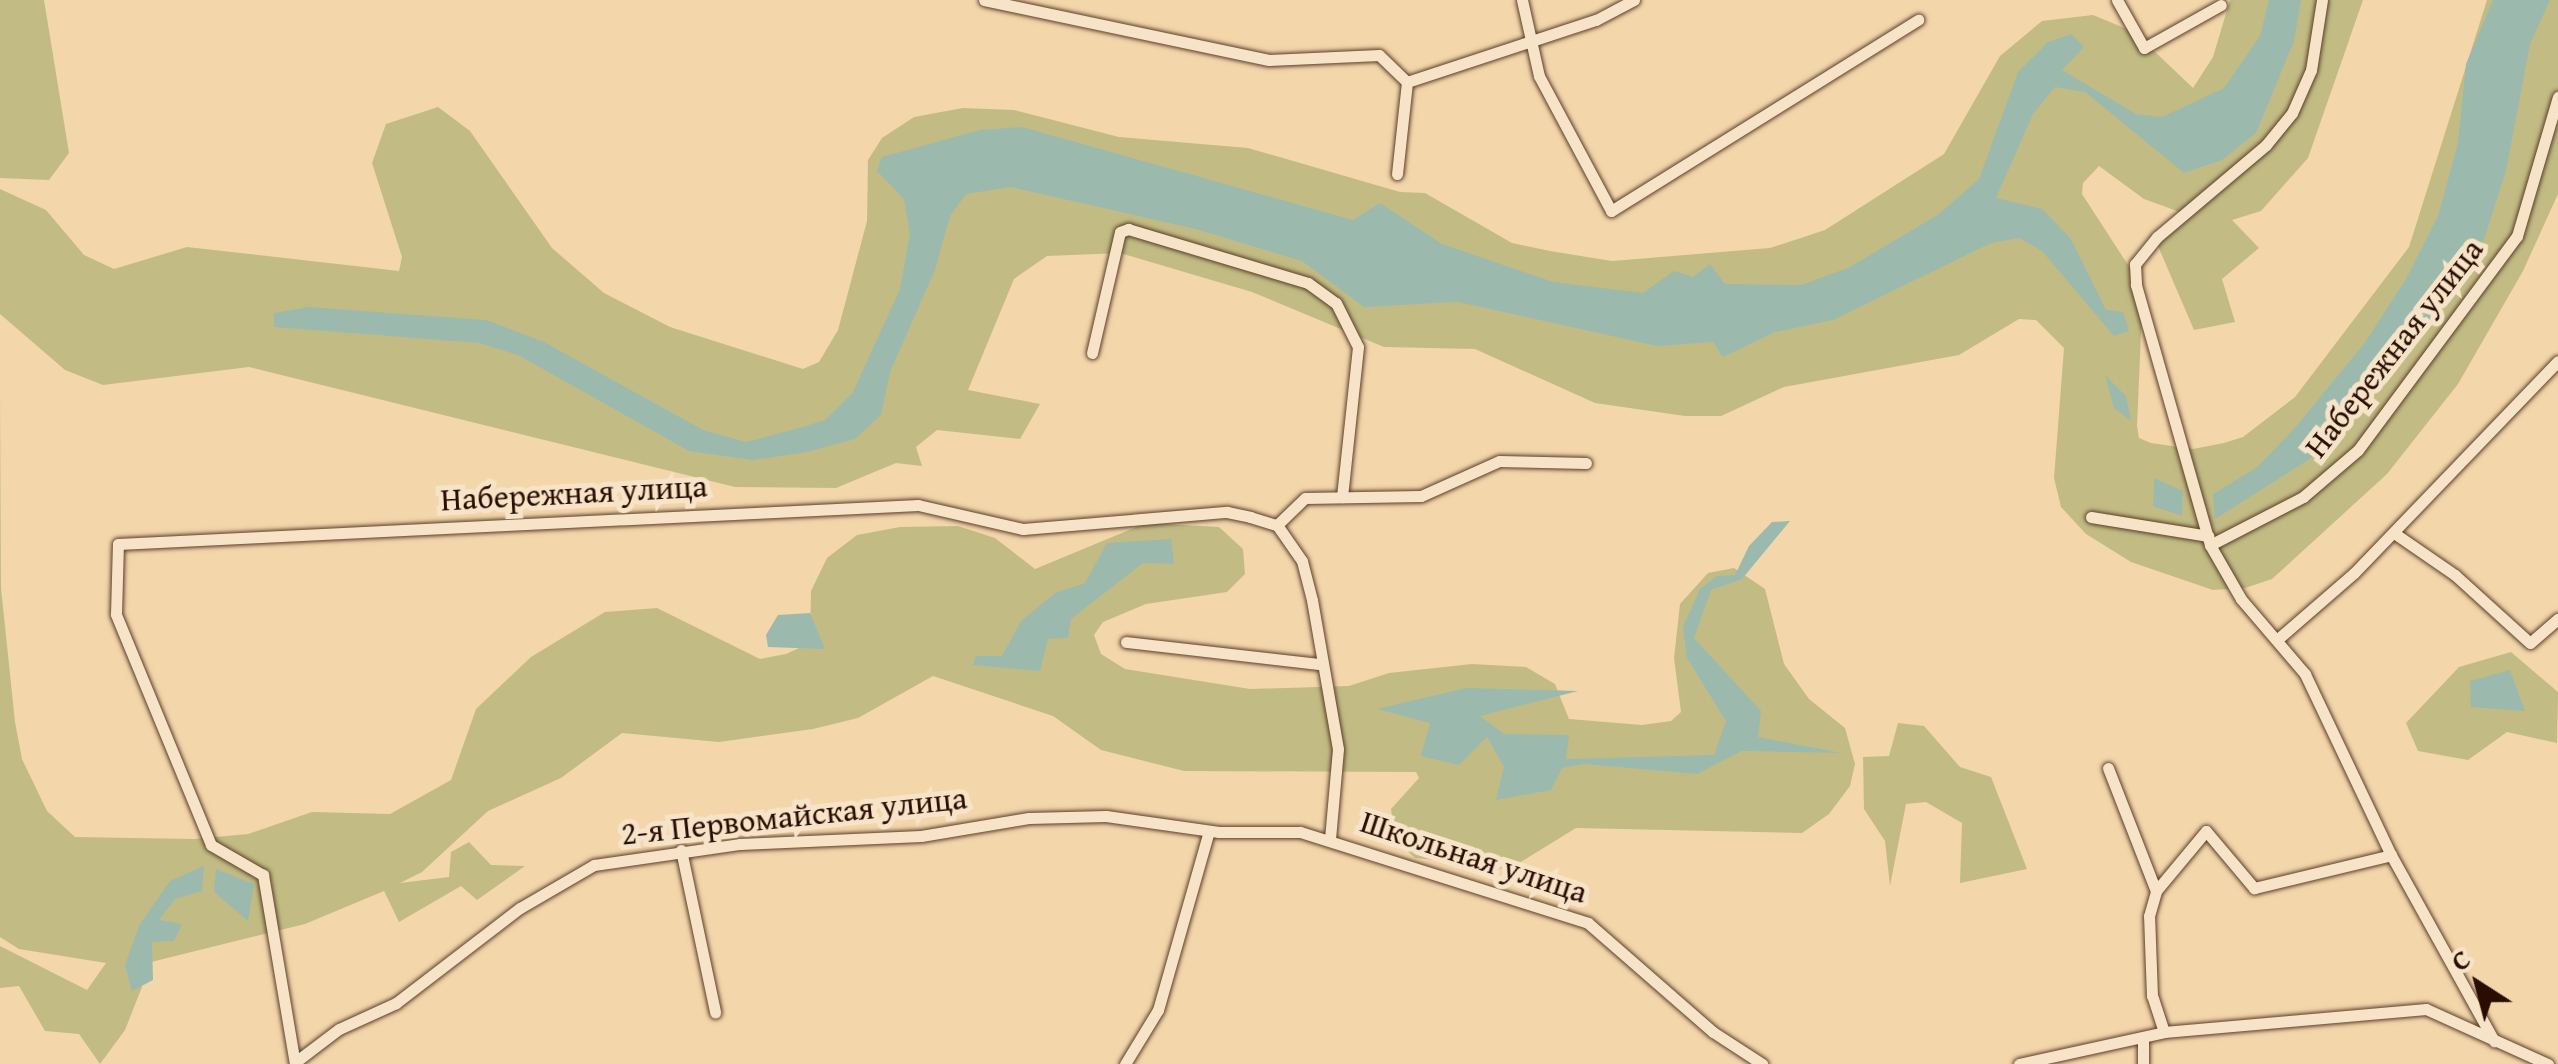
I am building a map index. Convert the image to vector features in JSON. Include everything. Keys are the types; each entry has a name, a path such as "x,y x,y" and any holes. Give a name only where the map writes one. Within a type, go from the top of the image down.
{"street":[{"path":"984,0 1268,60 1379,55 1407,82"},
{"path":"1522,0 1527,41 1611,211 1918,20"},
{"path":"1407,82 1634,0"},
{"path":"2117,0 2144,48 2221,5"},
{"path":"2322,0 2311,70 2292,114 2135,264 2136,286 2209,541 2241,598 2279,638 2305,674 2391,855 2494,1041"},
{"path":"1397,174 1407,82"},
{"name":"Набережная улица","path":"2209,541 2303,497 2358,450 2516,236 2558,97"},
{"path":"1092,354 1120,232 1128,229 1308,283 1336,303 1358,347 1342,497"},
{"path":"2279,638 2394,532 2558,362"},
{"path":"1330,838 1338,748 1302,561 1277,526 1305,498 1421,496 1499,461 1586,463"},
{"name":"Набережная улица","path":"295,1064 263,875 211,845 116,614 118,544 918,505 1024,528 1227,512 1277,526"},
{"path":"2091,517 2209,541"},
{"path":"2394,532 2455,576 2530,643 2558,619"},
{"path":"1126,642 1320,664"},
{"path":"2108,768 2156,891"},
{"name":"2-я Первомайская улица","path":"295,1064 339,1028 396,1003 566,878 624,857 921,836 1066,816 1143,819 1209,831 1300,832"},
{"path":"1125,1064 1158,1010 1209,831"},
{"path":"2164,1032 2152,996 2147,934 2156,891 2206,831 2254,888 2391,855"},
{"name":"Школьная улица","path":"1300,832 1330,838 1588,923 1713,1032 1762,1064"},
{"path":"681,850 715,1012"},
{"path":"2020,1064 2164,1032 2426,1009 2494,1041 2526,1062 2548,1064"},
{"path":"2143,1037 2143,1064"}],"shaded area":[{"path":"0,0 44,0 69,153 49,180 0,178"},
{"path":"2230,0 2363,0 2308,158 2261,211 2232,220 2259,248 2222,279 2235,322 2194,330 2158,246 2188,215 2144,199 2099,166 2083,183 2082,194 2143,288 2139,438 2193,449 2243,437 2295,397 2409,247 2487,0 2558,0 2558,194 2523,271 2458,384 2387,474 2272,579 2245,588 2213,590 2131,562 2086,534 2061,507 2054,478 2064,348 2036,320 2019,319 1959,355 1784,387 1721,416 1685,416 1595,403 1475,349 1384,347 1252,292 1120,253 1047,256 1014,279 968,390 1040,404 1020,439 937,430 916,447 922,466 896,463 836,488 735,487 249,367 103,385 65,370 0,314 0,189 46,210 84,255 114,269 187,247 399,271 402,257 372,163 386,124 438,107 470,131 552,248 604,293 670,327 803,369 819,362 838,330 867,221 868,160 882,138 914,117 963,108 1014,110 1119,137 1248,148 1400,192 1425,193 1512,243 1550,251 1612,261 1770,248 1825,230 1944,154 2000,56 2042,21 2093,15 2134,32 2193,88 2213,57"},
{"path":"2269,0 2301,0 2294,41 2256,133 2222,160 2184,173 2085,92 2055,87 2033,114 1996,198 2042,209 2071,239 2106,310 2123,312 2129,331 2114,336 2042,251 2019,238 1991,243 1833,320 1775,332 1723,357 1713,342 1657,346 1458,302 1364,307 1302,261 1196,229 1011,187 966,194 950,216 935,270 890,372 881,415 855,439 807,452 753,460 689,451 518,355 479,343 274,327 274,313 309,307 486,320 544,342 703,430 746,442 799,428 825,420 853,392 900,289 910,234 904,199 877,171 882,157 980,130 1022,127 1353,220 1380,203 1442,244 1553,282 1643,293 1674,271 1693,277 1710,264 1725,284 1802,285 1850,267 1939,214 1979,179 2018,72 2048,42 2071,34 2084,47 2062,70 2136,114 2162,117 2224,88 2260,36"},
{"path":"2493,0 2550,0 2530,44 2506,171 2484,239 2454,296 2321,452 2215,519 2213,494 2256,468 2293,430 2364,344 2406,279 2438,216 2458,143 2466,64"},
{"path":"2105,375 2126,396 2131,421 2114,408"},
{"path":"0,391 1,588 15,722 22,759 47,811 75,837 194,839 248,834 312,812 390,814 451,780 476,709 531,657 605,612 657,608 760,659 786,654 810,643 811,591 827,558 857,535 900,527 958,526 995,538 1035,569 1146,523 1219,527 1243,549 1245,574 1227,592 1146,604 1103,622 1094,635 1101,654 1125,669 1250,689 1349,686 1389,673 1472,664 1526,667 1555,684 1569,719 1642,725 1671,721 1681,712 1674,658 1680,604 1708,573 1734,568 1765,589 1784,664 1809,699 1845,728 1855,764 1850,786 1829,814 1802,833 1576,828 1511,868 1468,871 1449,861 1415,858 1395,839 1391,809 1419,778 1416,772 1184,771 1101,750 1053,716 933,676 858,718 813,729 719,742 622,733 561,778 488,811 422,872 400,883 449,877 451,852 469,842 491,865 525,866 477,900 461,886 399,922 384,891 305,924 139,965 142,987 125,1030 100,1064 79,1034 45,1031 19,986 0,988 0,946 87,990 106,963 19,949 0,937"},
{"path":"2154,478 2183,491 2182,516 2153,506"},
{"path":"1790,521 1742,579 1711,590 1694,638 1761,711 1758,737 1841,753 1742,751 1697,774 1585,764 1562,768 1551,790 1496,800 1504,767 1487,737 1459,765 1421,756 1430,723 1377,709 1466,688 1578,691 1480,716 1504,734 1569,735 1566,759 1714,755 1726,721 1687,658 1683,627 1700,589 1717,576 1735,575 1749,546 1772,522"},
{"path":"1171,539 1174,564 1143,563 1071,619 1068,638 1048,639 1040,671 973,665 976,656 1002,656 1021,621 1055,593 1085,583 1107,543"},
{"path":"810,613 825,649 768,647 766,635 778,615"},
{"path":"2511,652 2558,692 2557,743 2507,732 2468,760 2418,751 2406,723 2459,667"},
{"path":"2510,670 2525,711 2471,707 2470,681"},
{"path":"1898,723 1924,726 1960,767 1991,777 2027,869 1960,883 1962,823 1926,802 1906,804 1890,886 1885,841 1864,809 1863,757 1889,756"},
{"path":"204,866 202,891 175,899 159,920 182,924 174,941 152,942 153,980 132,991 125,965 140,924 170,881"},
{"path":"216,869 254,884 248,921 214,892"}]}
